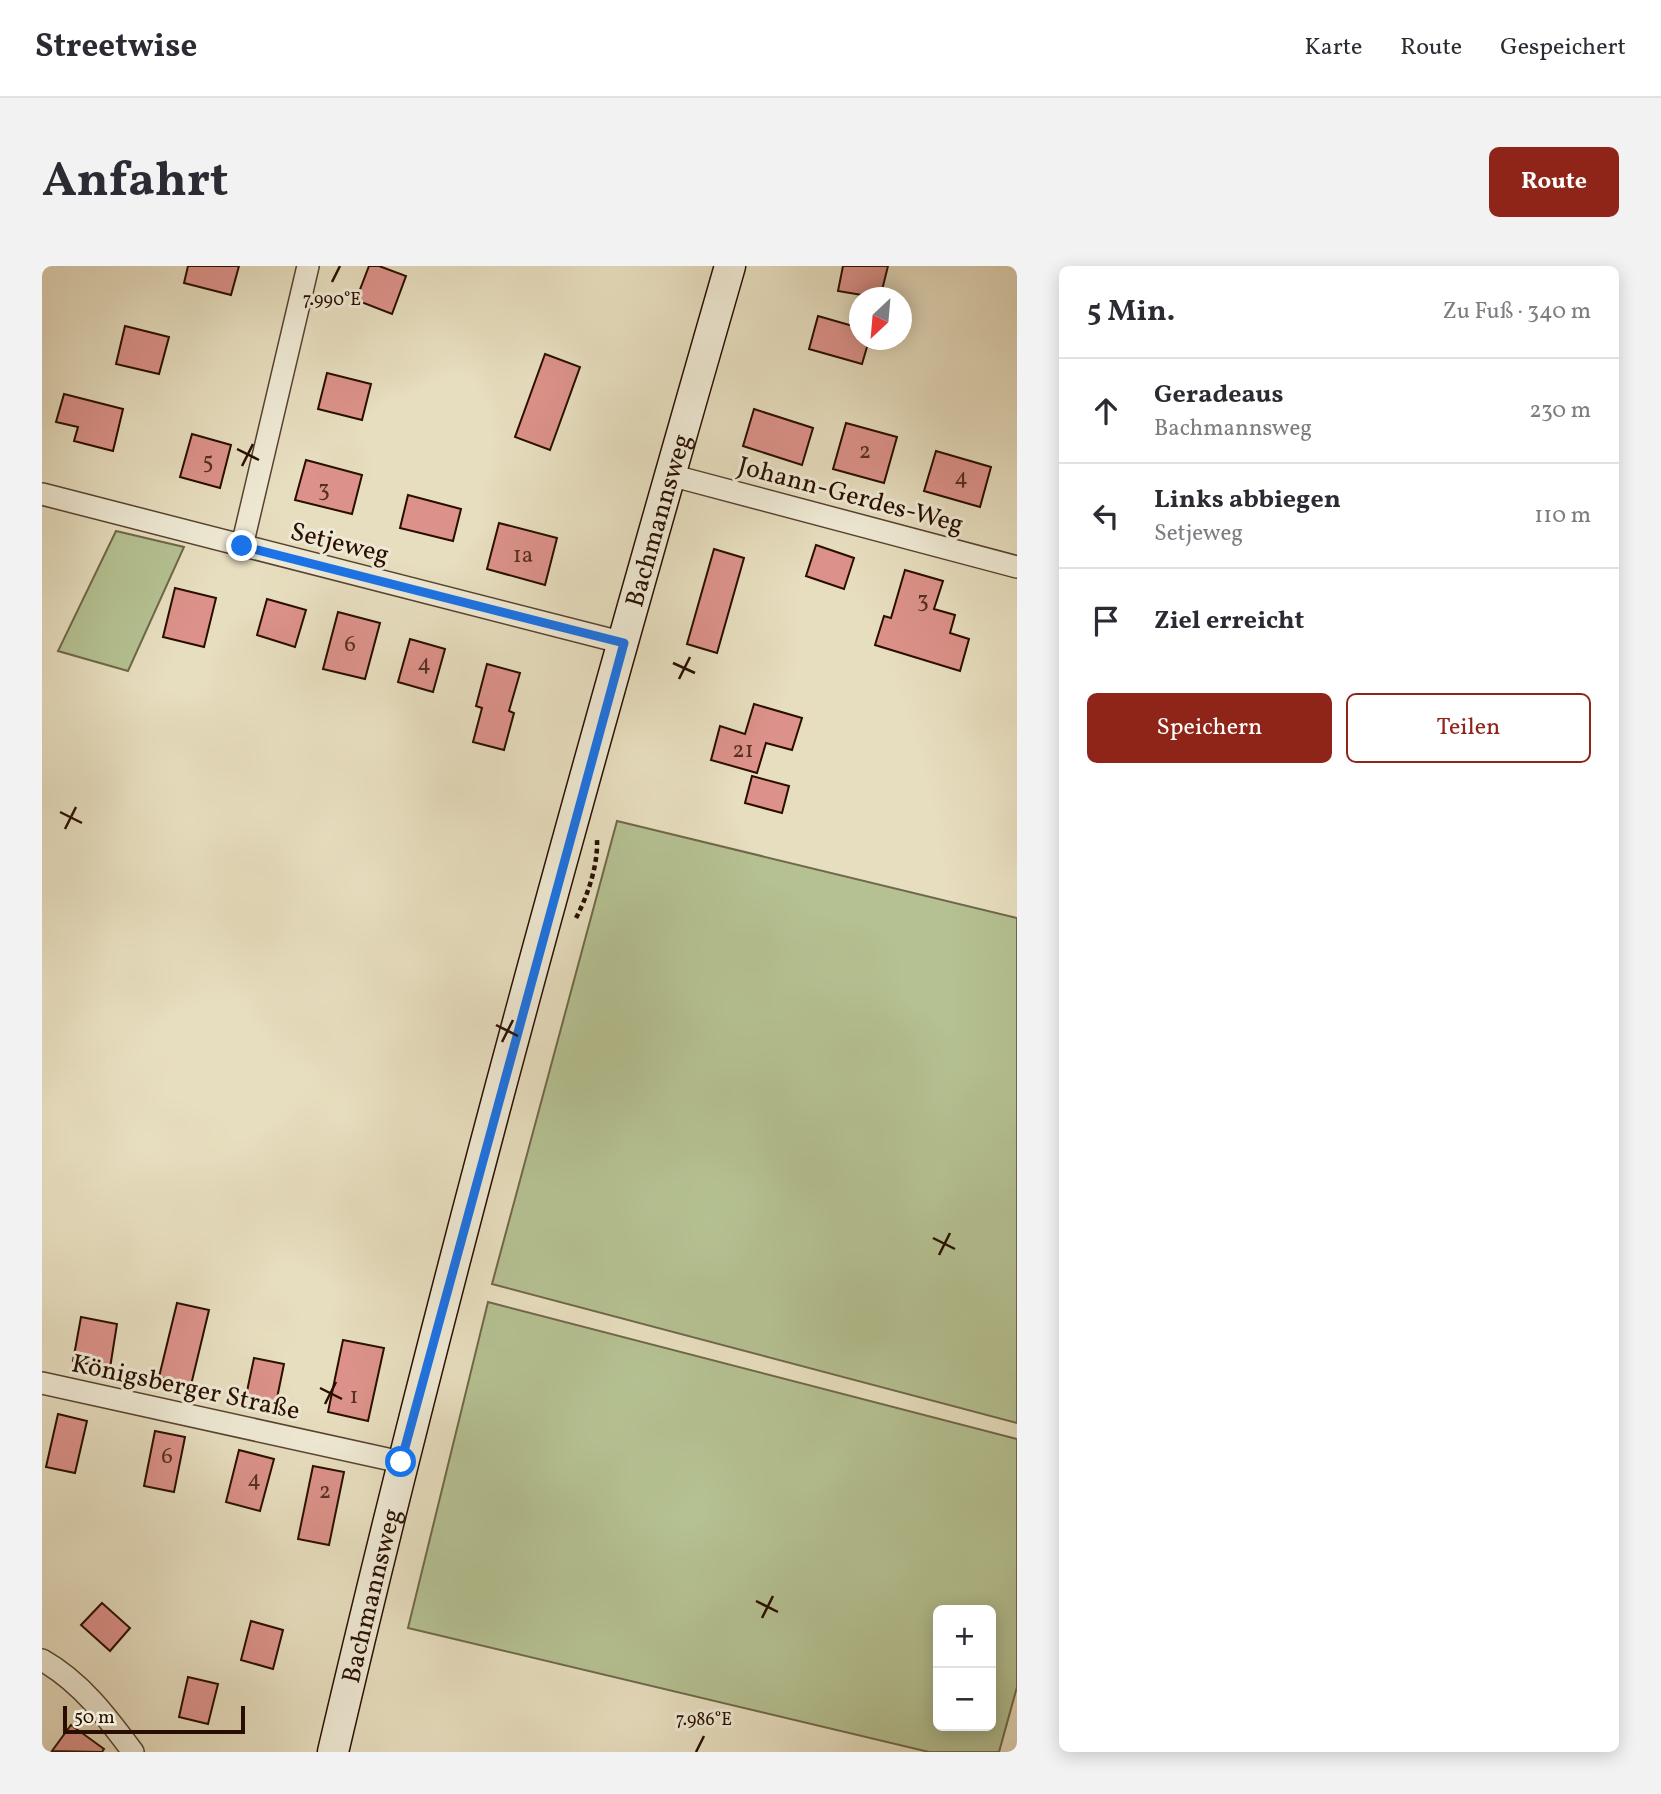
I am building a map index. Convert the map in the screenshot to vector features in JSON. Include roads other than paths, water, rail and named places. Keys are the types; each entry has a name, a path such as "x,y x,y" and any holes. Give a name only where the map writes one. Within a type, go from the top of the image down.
{"street":[{"path":"242,546 308,266"},
{"name":"Bachmannsweg","path":"333,1752 401,1462 670,474 730,266"},
{"name":"Johann-Gerdes-Weg","path":"670,474 1017,567"},
{"name":"Setjeweg","path":"42,494 624,643"},
{"name":"Königsberger Straße","path":"42,1383 401,1462"},
{"path":"42,1660 62,1671 99,1706 133,1752"}]}
